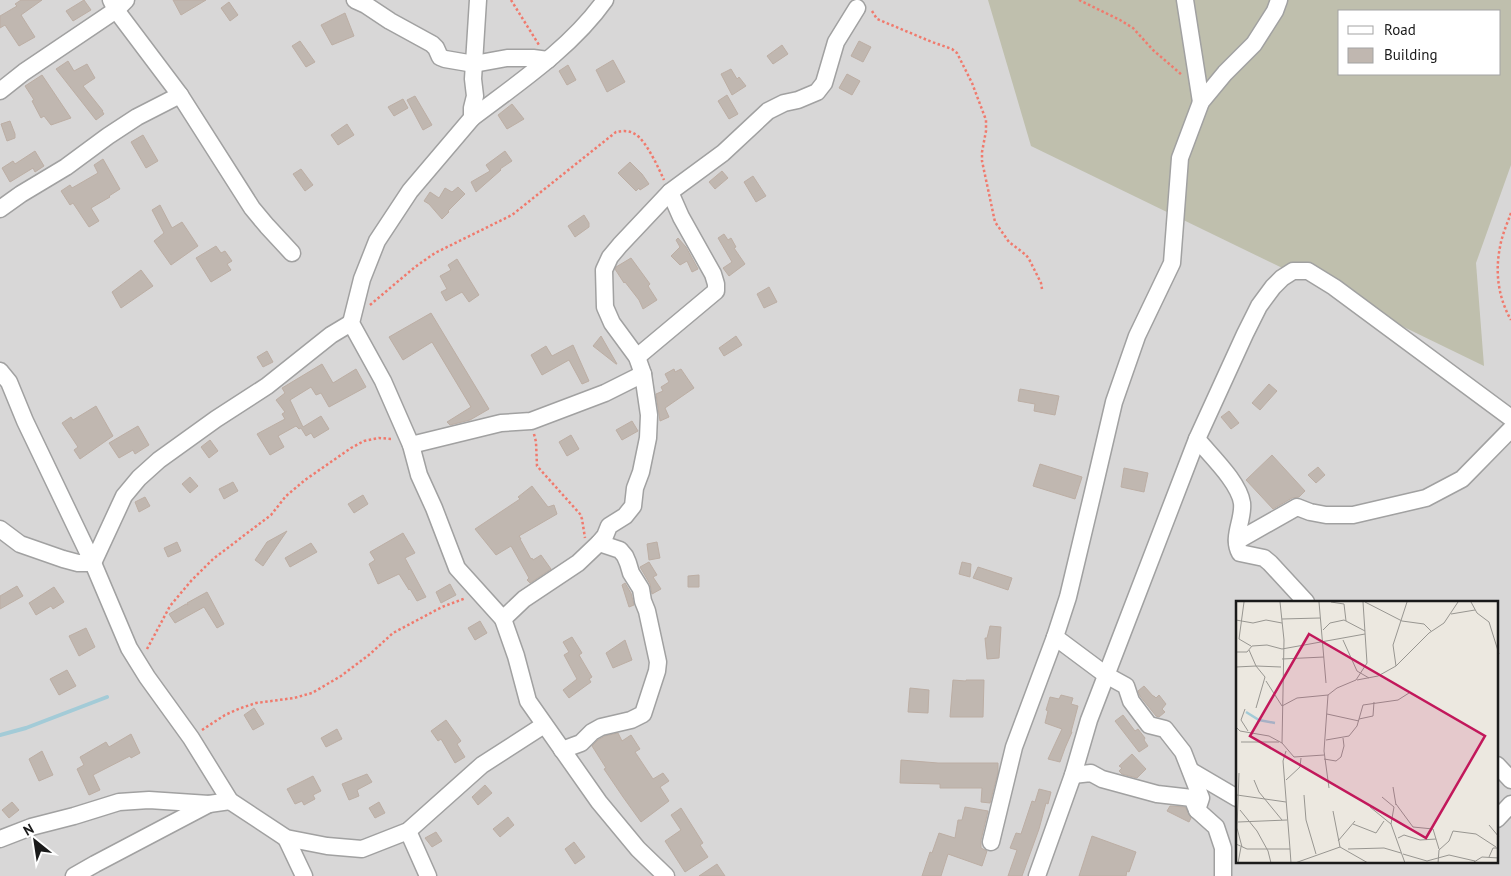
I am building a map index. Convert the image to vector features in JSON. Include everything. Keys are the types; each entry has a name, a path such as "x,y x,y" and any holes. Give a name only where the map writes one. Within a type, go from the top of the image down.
{"street":[{"path":"355,0 366,4 390,21 432,44 440,57 445,59 474,64 507,58 548,60"},
{"path":"472,118 475,96 473,79 478,0"},
{"path":"605,0 595,14 548,60 472,118 410,190 377,240 362,279 351,323 383,381 410,442 419,475 457,568 503,619 516,656 528,701 599,802 638,849 666,876"},
{"path":"1185,0 1201,102"},
{"path":"991,842 1014,748 1056,637 1068,597 1114,402 1137,336 1172,263 1180,158 1201,102 1225,73 1254,44 1279,0"},
{"path":"0,91 118,3 180,95 252,208 292,253"},
{"path":"503,619 524,598 578,563 605,536 609,526 625,516 633,506 635,488 641,472 648,438 649,415 643,374 637,357 612,324 605,307 604,270 610,257 670,192 722,153 768,111 784,103 817,92 824,83 836,42 864,9"},
{"path":"0,209 66,167 137,117 180,95"},
{"path":"637,357 716,291 714,274 681,217 670,192"},
{"path":"1038,876 1073,775 1089,720 1197,439 1259,306 1282,278 1293,271 1302,270 1316,275 1511,418"},
{"path":"93,563 124,496 139,478 159,460 216,419 267,386 331,335 351,323"},
{"path":"0,371 8,382 93,563 129,648 191,738 230,801 286,838 327,846 362,849 408,831 482,765 544,725"},
{"path":"410,442 501,423 532,421 605,393 643,374"},
{"path":"1237,541 1297,507 1326,515 1353,515 1426,498 1462,479 1511,429"},
{"path":"1197,439 1235,484 1240,493 1243,505 1237,541 1237,548 1240,553 1264,558 1305,601"},
{"path":"0,529 20,544 78,563 93,563"},
{"path":"562,750 581,743 592,732 601,727 631,720 643,714 657,671 658,662 648,611 643,601 641,589 631,573 625,556 620,550 599,543"},
{"path":"1056,637 1106,676 1126,686 1131,701 1149,725 1166,729 1183,752 1192,771 1202,798 1197,810"},
{"path":"1498,766 1511,780"},
{"path":"1192,771 1236,797"},
{"path":"1073,775 1091,773 1102,779 1157,794 1192,798 1197,810 1216,827 1223,848 1223,876"},
{"path":"0,839 31,827 119,802 149,800 209,804 230,801"},
{"path":"74,876 209,804"},
{"path":"1498,818 1511,804"},
{"path":"408,831 428,876"},
{"path":"286,838 304,876"}],"path":[{"path":"510,0 548,60"},
{"path":"1079,0 1133,28 1153,50 1181,73 1186,80"},
{"path":"864,9 873,14 877,19 952,49 959,57 986,120 982,161 995,222 1008,242 1029,259 1041,282 1042,289"},
{"path":"368,306 435,253 512,215 616,132 629,131 638,136 655,160 670,192"},
{"path":"1511,213 1500,246 1497,275 1501,298 1511,320"},
{"path":"532,421 536,442 537,466 580,514 582,519 585,539 584,557"},
{"path":"139,664 170,606 191,581 213,559 271,515 286,496 305,480 364,441 379,438 410,442"},
{"path":"191,738 225,715 241,708 256,703 294,698 312,693 370,654 393,633 442,607 479,593"}],"shaded area":[{"path":"0,0 1511,0 1511,876 0,876"},
{"path":"988,0 1511,0 1511,165 1476,263 1484,366 1031,146"}],"building":[{"path":"21,0 42,0 21,15 35,37 19,46 5,25 0,28 0,16 17,6 15,4"},
{"path":"84,0 91,10 73,21 66,11"},
{"path":"173,0 206,0 181,15"},
{"path":"229,2 238,15 230,21 221,8"},
{"path":"345,13 354,36 332,45 321,25"},
{"path":"300,41 315,62 306,67 292,46"},
{"path":"859,41 871,47 863,62 851,56"},
{"path":"782,45 788,54 773,64 767,56"},
{"path":"613,60 625,82 607,92 596,70"},
{"path":"68,61 74,71 87,64 95,78 83,86 103,111 104,114 96,120 56,69"},
{"path":"568,65 576,80 567,85 559,71"},
{"path":"731,69 737,79 739,77 746,86 732,95 721,74"},
{"path":"847,74 860,81 852,95 839,88"},
{"path":"42,75 71,118 51,125 44,116 41,118 32,101 34,100 25,86"},
{"path":"727,95 738,114 729,119 718,101"},
{"path":"415,96 432,125 423,130 407,100"},
{"path":"403,99 408,108 394,116 388,107"},
{"path":"512,104 524,119 507,129 498,115"},
{"path":"10,121 15,138 7,141 1,124"},
{"path":"347,124 354,135 338,145 331,135"},
{"path":"143,135 158,161 146,168 131,142"},
{"path":"35,151 44,166 35,172 33,168 10,182 2,168 13,161 15,164"},
{"path":"505,151 512,161 500,169 476,192 471,182 490,171 486,165"},
{"path":"103,159 120,189 91,208 99,221 89,227 73,203 70,205 61,191 70,185 72,188 98,173 94,165"},
{"path":"630,162 649,184 640,190 639,188 636,191 618,173"},
{"path":"301,169 313,185 305,191 293,174"},
{"path":"722,171 728,178 715,189 709,182"},
{"path":"753,176 766,196 756,202 744,182"},
{"path":"458,187 465,194 442,219 424,201 430,192 439,198 445,188 452,192"},
{"path":"160,205 172,228 182,222 198,246 171,265 154,241 164,233 152,210"},
{"path":"584,215 589,223 589,227 575,237 568,226"},
{"path":"724,234 728,240 731,238 736,247 734,248 745,264 729,276 723,268 732,262 718,238"},
{"path":"678,238 686,247 698,269 692,272 687,261 680,265 671,256 680,247 676,240"},
{"path":"216,246 221,253 225,251 232,261 227,264 231,270 211,282 196,258"},
{"path":"631,258 650,284 648,286 657,300 643,309 639,300 615,269"},
{"path":"457,259 479,295 469,302 462,292 446,301 441,292 447,289 440,276 451,270 448,265"},
{"path":"141,270 153,286 121,308 112,292"},
{"path":"769,287 777,302 764,308 757,294"},
{"path":"431,313 489,409 470,420 450,425 447,422 471,407 432,342 403,360 389,337"},
{"path":"601,336 617,364 593,346"},
{"path":"736,336 742,345 724,356 719,348"},
{"path":"573,345 589,381 582,384 569,360 542,375 531,355 546,346 552,356"},
{"path":"267,351 273,362 263,367 257,357"},
{"path":"322,364 333,383 356,369 366,387 329,407 321,393 316,395 311,387 290,400 303,427 321,416 329,429 314,438 311,433 306,436 301,428 299,429 296,426 278,436 284,447 270,455 257,434 285,419 282,414 285,412 276,400 285,393 282,388"},
{"path":"674,369 675,372 681,369 694,388 665,408 669,417 660,421 656,394 663,391 661,387 669,382 665,374"},
{"path":"1269,384 1277,391 1260,410 1252,403"},
{"path":"1020,389 1059,396 1055,415 1034,411 1035,404 1018,401"},
{"path":"96,406 113,436 80,459 74,450 78,447 62,423 71,417 73,420"},
{"path":"1229,411 1239,423 1231,429 1221,417"},
{"path":"632,421 638,431 622,440 616,430"},
{"path":"138,426 149,445 135,454 133,450 119,458 109,443"},
{"path":"571,435 579,449 567,456 559,442"},
{"path":"210,440 218,451 209,458 201,447"},
{"path":"1272,455 1305,491 1299,497 1292,498 1273,509 1246,480"},
{"path":"1040,464 1082,477 1075,499 1033,486"},
{"path":"1318,467 1325,475 1316,483 1308,475"},
{"path":"1124,468 1148,473 1144,492 1121,487"},
{"path":"190,477 198,486 190,493 182,484"},
{"path":"233,482 238,491 224,499 219,489"},
{"path":"532,486 548,507 554,505 557,514 519,536 531,559 533,560 541,555 551,569 530,583 511,546 496,555 475,529 520,499 518,497"},
{"path":"363,495 368,504 354,513 348,504"},
{"path":"145,497 150,506 139,512 135,502"},
{"path":"287,531 263,566 255,560 267,542"},
{"path":"403,533 415,553 405,558 426,597 417,601 399,574 378,584 369,564 375,560 370,552"},
{"path":"177,542 181,551 168,557 164,548"},
{"path":"657,542 660,558 649,560 647,544"},
{"path":"311,543 317,552 290,567 285,558"},
{"path":"649,562 657,575 653,577 661,589 652,594 650,584 640,567"},
{"path":"962,562 971,564 970,577 959,574"},
{"path":"978,567 1012,578 1008,590 973,578"},
{"path":"699,575 699,587 688,587 688,576"},
{"path":"625,583 631,593 634,605 629,607 622,585"},
{"path":"450,584 456,595 441,603 436,592"},
{"path":"17,586 23,596 0,609 0,596"},
{"path":"54,587 64,602 53,609 51,606 36,615 29,603"},
{"path":"207,592 224,624 217,628 204,607 175,623 169,614 186,604 188,605 187,603"},
{"path":"480,621 487,633 475,640 468,628"},
{"path":"990,626 1001,627 999,658 987,659 985,638 987,638"},
{"path":"86,628 95,647 79,656 69,636"},
{"path":"572,637 582,653 579,655 592,677 589,679 591,682 569,698 563,690 577,679 564,655 569,652 563,642"},
{"path":"625,640 632,660 613,668 606,653"},
{"path":"67,670 76,686 59,695 50,679"},
{"path":"953,680 984,680 983,717 950,717"},
{"path":"1144,686 1156,698 1159,695 1166,704 1162,709 1165,712 1159,717 1156,716 1140,696 1138,691"},
{"path":"910,688 929,690 928,713 908,712"},
{"path":"1061,695 1073,698 1071,704 1078,706 1072,732 1060,762 1048,759 1062,729 1045,723 1050,697 1059,699"},
{"path":"254,708 264,724 253,730 244,715"},
{"path":"1123,715 1135,731 1138,729 1145,738 1144,740 1148,746 1139,752 1115,721"},
{"path":"446,720 461,741 457,744 465,757 455,763 441,739 438,741 431,731"},
{"path":"337,729 342,739 326,747 321,738"},
{"path":"618,733 622,741 631,735 640,749 635,752 653,779 663,773 669,781 660,787 669,801 641,822 604,769 606,768 592,746 605,736"},
{"path":"131,734 140,753 131,758 130,756 93,775 100,790 89,795 77,769 84,765 80,757 106,742 109,747"},
{"path":"42,751 53,775 39,781 29,759"},
{"path":"1132,754 1146,769 1137,778 1122,774 1119,771 1122,768 1119,766"},
{"path":"901,760 938,763 998,763 998,772 990,803 981,802 982,788 940,788 940,784 900,783"},
{"path":"367,774 372,782 357,790 359,796 349,800 342,784"},
{"path":"313,776 321,791 313,795 315,799 304,805 302,801 295,804 287,789"},
{"path":"485,785 492,793 478,805 472,797"},
{"path":"1039,789 1051,792 1048,804 1046,803 1022,876 1008,876 1017,850 1010,848 1016,833 1021,834 1032,801 1035,802"},
{"path":"12,802 19,810 9,818 2,810"},
{"path":"379,802 385,813 375,818 369,808"},
{"path":"1170,806 1185,807 1191,818 1189,822 1167,811"},
{"path":"965,807 988,811 981,840 981,848 987,851 982,866 948,854 941,876 922,876 939,833 955,838 958,820 962,820"},
{"path":"681,808 703,843 700,845 708,857 685,872 665,841 681,830 671,815"},
{"path":"508,817 514,825 500,837 493,829"},
{"path":"436,832 442,841 432,847 425,838"},
{"path":"1092,836 1136,852 1126,876 1079,876"},
{"path":"574,842 585,857 575,864 565,849"},
{"path":"717,864 725,876 699,876"}],"waterway":[{"path":"0,735 26,728 107,697"}]}
